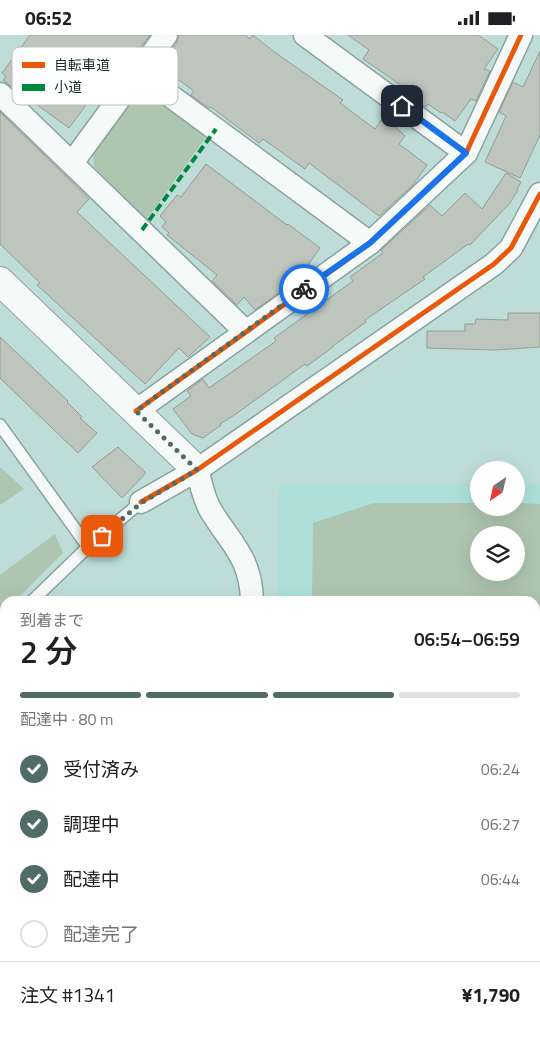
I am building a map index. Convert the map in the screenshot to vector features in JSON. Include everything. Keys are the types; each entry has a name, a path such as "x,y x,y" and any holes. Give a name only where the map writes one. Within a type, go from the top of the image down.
{"street":[{"path":"157,47 166,35"},
{"path":"305,35 466,153"},
{"path":"136,411 370,243 466,153 521,35"},
{"path":"0,94 245,331"},
{"path":"178,101 370,243"},
{"path":"72,163 114,105"},
{"path":"141,503 197,470 494,264 511,248 540,194"},
{"path":"0,281 197,470 210,509 234,542 246,565 252,596"}],"lane":[{"path":"0,425 88,547"},
{"path":"37,596 88,547 141,503"}],"shaded area":[{"path":"279,484 470,484 470,516 525,516 525,484 540,484 540,596 278,596"}],"green space":[{"path":"127,105 164,105 206,137 146,220 94,167 93,151"},
{"path":"0,467 24,489 0,505"},
{"path":"374,503 470,503 470,516 525,516 525,503 540,504 540,596 312,596 313,523"},
{"path":"55,534 63,553 20,596 0,596 0,575"}],"building":[{"path":"30,35 150,35 140,47 21,47"},
{"path":"179,35 245,35 250,39 253,35 343,100 340,103 375,129 384,116 405,136 399,144 427,165 413,185 379,216 309,163 305,169 263,139 259,143 211,107 209,108 191,95 194,91 178,79 178,47 174,47"},
{"path":"348,35 478,35 498,49 484,69 490,71 476,101 471,99 455,121 428,104 426,107 403,90 405,88 363,59 369,50"},
{"path":"540,51 540,135 520,178 485,162 506,116 499,112 513,82 523,87"},
{"path":"12,59 12,87 3,80 6,76 2,73"},
{"path":"37,105 86,105 69,128"},
{"path":"0,112 89,199 77,212 210,337 188,357 179,348 145,384 37,285 40,283 0,244"},
{"path":"206,164 320,248 298,279 255,310 244,297 237,305 212,281 217,275 167,235 169,233 162,227 166,222 160,216 177,195 181,197"},
{"path":"506,173 521,182 518,190 510,203 470,245 468,244 423,277 425,279 365,320 366,322 307,366 305,364 203,438 192,434 173,409 191,396 187,391 203,379 209,388 276,341 274,338 353,281 350,277 383,253 381,250 430,205 442,216 465,193 482,209"},
{"path":"508,313 540,313 540,347 495,350 427,348 427,331 465,331 465,324 475,324 476,319 508,320"},
{"path":"0,337 68,401 82,417 80,418 97,433 78,453 0,378"},
{"path":"118,447 146,473 122,498 92,467"}],"marked path":[{"path":"142,230 216,129"}],"cycle path":[{"path":"136,411 370,243 466,153 521,35"},
{"path":"141,502 197,470 494,264 511,248 540,194"}],"way so far":[{"path":"102,536 141,503 197,470 136,411 304,289"}],"route":[{"path":"304,289 370,243 466,153 402,106"}]}
